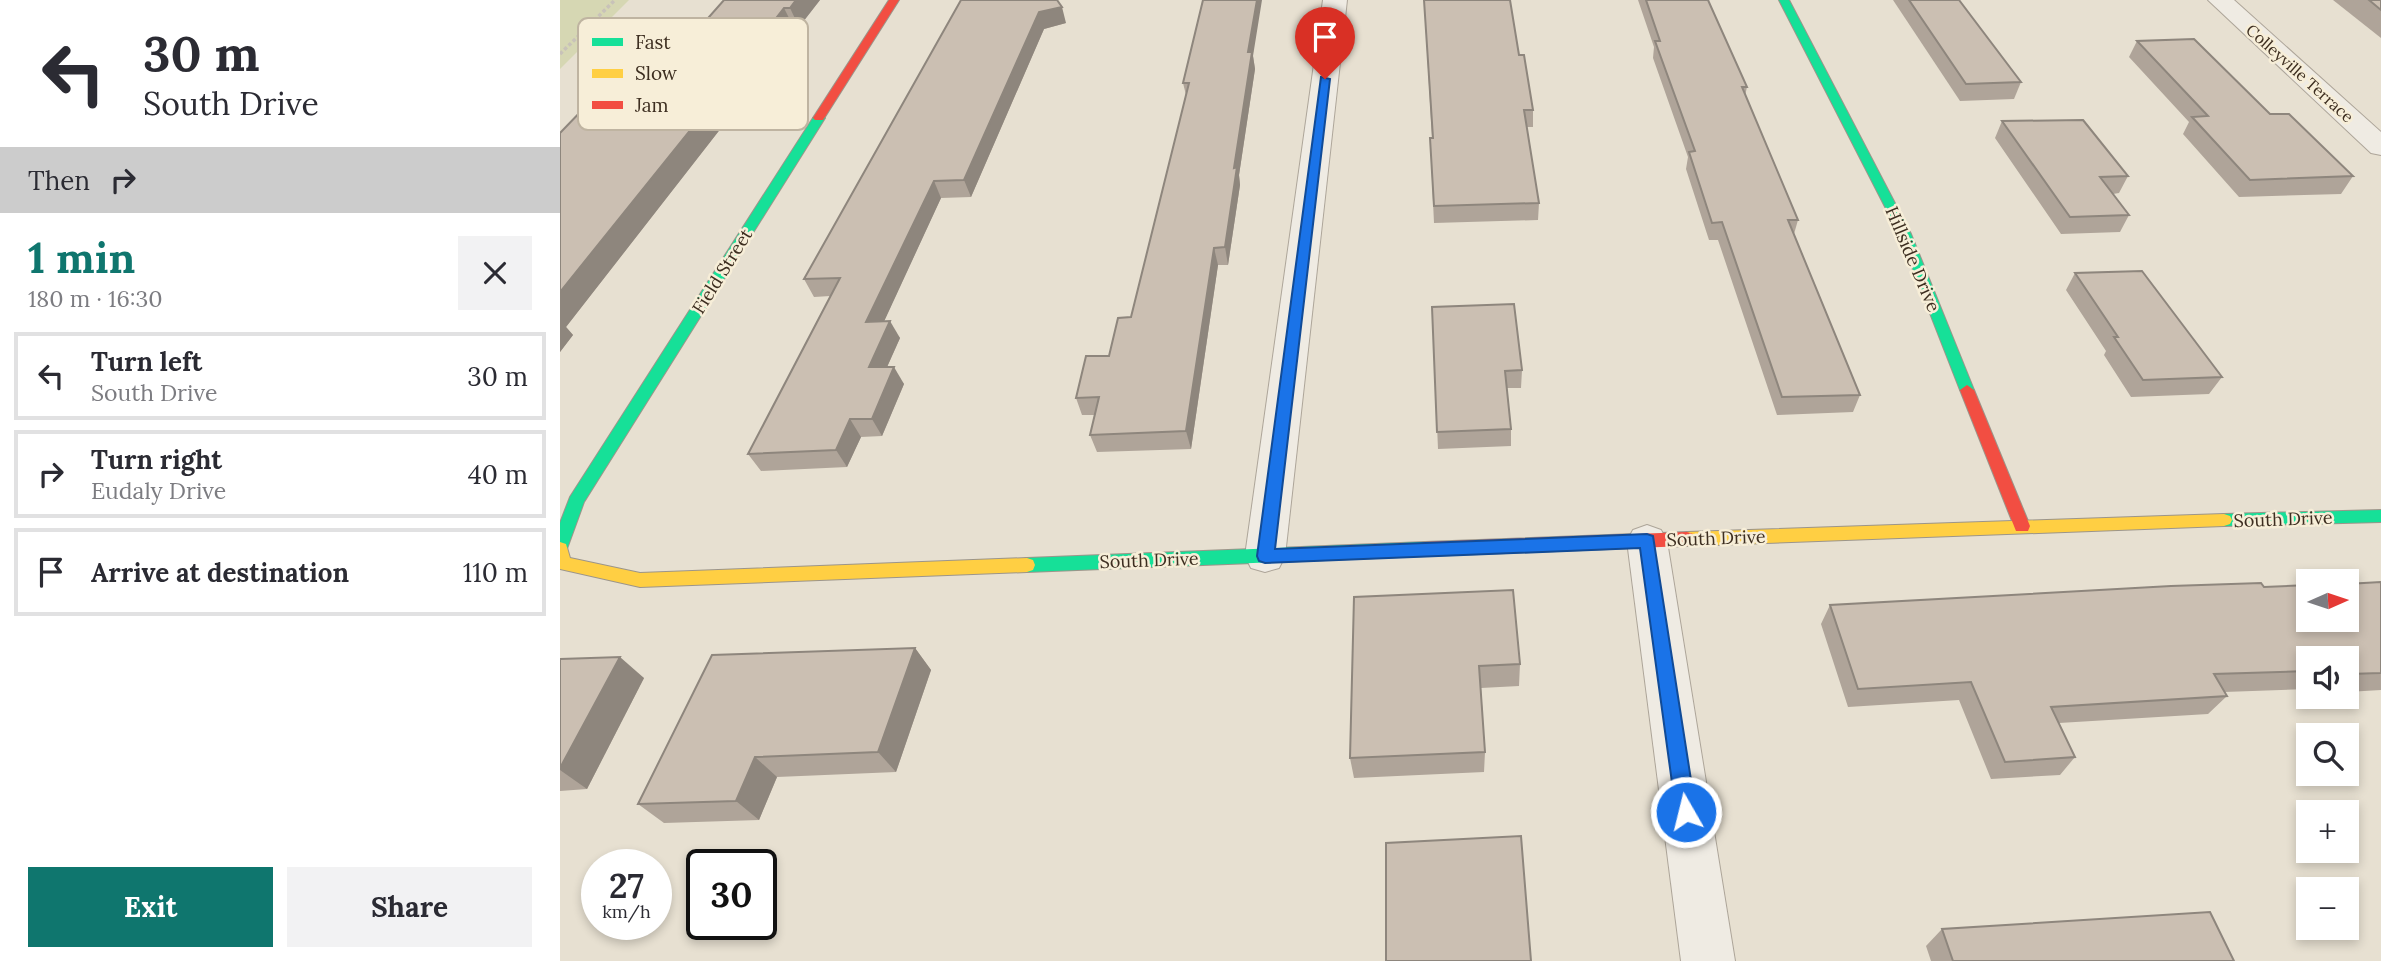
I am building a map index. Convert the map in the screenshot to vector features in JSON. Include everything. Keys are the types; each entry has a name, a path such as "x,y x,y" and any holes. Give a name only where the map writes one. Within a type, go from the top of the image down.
{"street":[{"name":"Field Street","path":"560,547 576,501 894,0"},
{"path":"1265,556 1335,0"},
{"name":"Hillside Drive","path":"1784,0 1905,234 2022,526"},
{"name":"Colleyville Terrace","path":"2220,0 2381,147"},
{"name":"South Drive","path":"560,547 563,563 640,580 2022,526 2381,516"},
{"path":"1647,541 1708,961"}],"path":[{"path":"597,18 615,0"},
{"path":"560,54 578,36"}],"green space":[{"path":"560,0 629,0 611,18 578,18 578,51 560,69"}],"building":[{"path":"724,0 796,0 790,8 784,8 776,18 708,18"},
{"path":"961,0 1057,0 1062,7 1039,12 964,180 934,181 866,322 890,321 869,367 894,367 872,419 850,419 836,450 748,454 840,278 804,279"},
{"path":"1203,0 1257,0 1248,52 1252,52 1225,247 1214,248 1186,431 1090,435 1099,397 1076,398 1086,356 1109,356 1118,318 1131,317 1189,83 1183,83"},
{"path":"1424,0 1510,0 1519,55 1524,55 1533,110 1524,110 1539,203 1434,206 1430,138 1433,138"},
{"path":"1646,0 1708,0 1747,87 1742,87 1798,220 1788,220 1860,395 1782,397 1722,222 1712,223 1689,152 1695,151 1655,41 1660,41"},
{"path":"1909,0 1959,0 2021,82 1966,84"},
{"path":"2369,0 2381,0 2381,10"},
{"path":"2194,39 2270,114 2289,114 2353,176 2250,180 2192,117 2208,116 2137,41"},
{"path":"578,114 578,130 690,130 560,292 560,213 560,133"},
{"path":"2083,120 2128,176 2100,177 2129,215 2070,217 2002,121"},
{"path":"2142,271 2222,377 2143,380 2075,273"},
{"path":"1514,304 1522,370 1505,371 1511,429 1437,432 1432,307"},
{"path":"2381,582 2381,673 2359,674 2359,646 2296,646 2296,671 2214,674 2227,696 2051,707 2075,757 2005,762 1971,682 1858,689 1830,605 2261,583 2264,587 2296,586 2296,632 2359,632 2359,583"},
{"path":"1513,590 1520,664 1479,666 1485,752 1350,758 1354,597"},
{"path":"915,648 878,752 755,757 736,801 638,804 712,655"},
{"path":"620,657 560,768 560,659"},
{"path":"1521,836 1531,961 1386,961 1386,843"},
{"path":"2210,912 2234,961 1953,961 1942,929"}],"traffic: fast":[{"path":"1784,0 1905,234 1967,390"},
{"path":"560,546 576,501 819,118"},
{"path":"2224,520 2381,516"},
{"path":"1027,565 1425,549"}],"traffic: slow":[{"path":"1687,539 2224,520"},
{"path":"560,549 563,563 640,580 1027,565"}],"traffic: jam":[{"path":"819,118 894,0"},
{"path":"1967,390 2022,526"},
{"path":"1425,549 1687,539"}],"route":[{"path":"1325,79 1265,556 1647,541 1686,812"}]}
